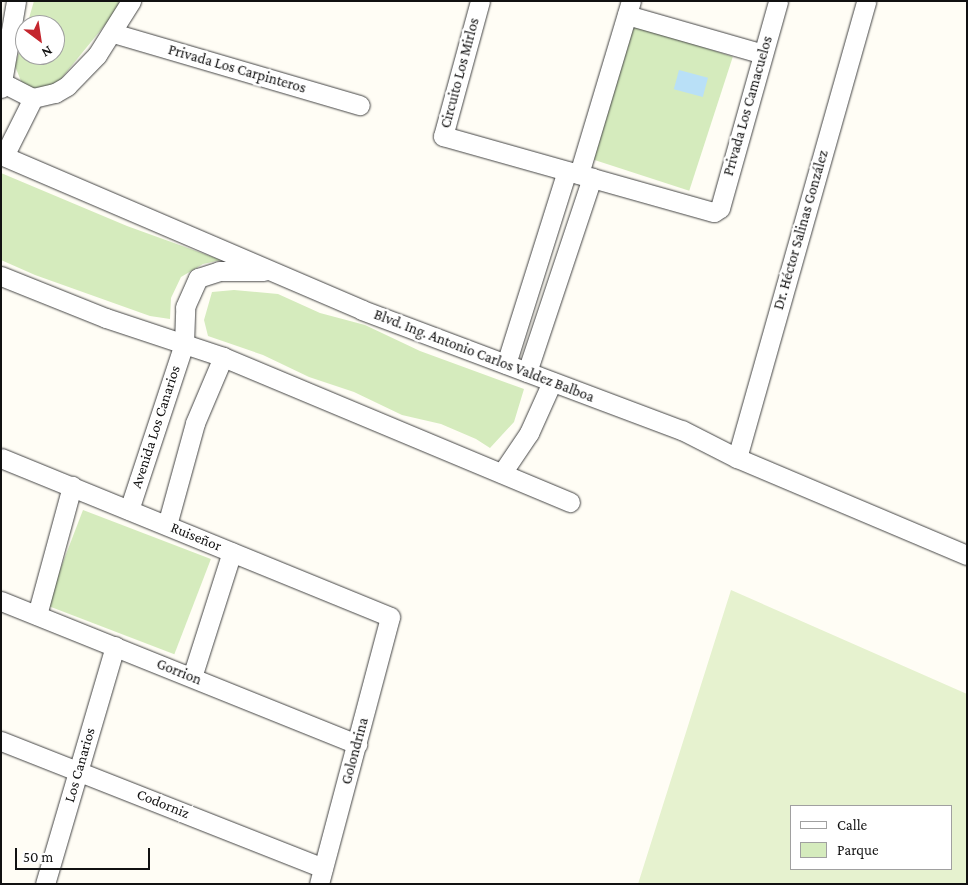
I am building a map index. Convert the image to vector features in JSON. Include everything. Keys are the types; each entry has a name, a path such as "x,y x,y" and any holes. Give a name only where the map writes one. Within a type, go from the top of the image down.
{"street":[{"path":"16,1 2,85 33,98 55,93 67,86 98,55 131,1"},
{"name":"Circuito Los Mirlos","path":"480,1 443,136 579,175 718,211"},
{"name":"Privada Los Camacuelos","path":"718,211 778,1"},
{"name":"Dr. Héctor Salinas González","path":"737,458 866,1"},
{"path":"527,372 559,276 579,175 629,8 763,54"},
{"name":"Privada Los Carpinteros","path":"113,33 360,105"},
{"path":"3,156 33,98"},
{"name":"Blvd. Ing. Antonio Carlos Valdez Balboa","path":"3,156 362,310 682,430 737,458 967,555"},
{"path":"506,364 537,267 579,175"},
{"path":"537,267 559,276"},
{"name":"Avenida Los Canarios","path":"129,510 184,344 186,307 198,278 219,271 273,272"},
{"path":"1,276 106,318 223,357 570,502"},
{"path":"167,525 195,423 223,357"},
{"path":"502,472 529,433 552,382"},
{"name":"Ruiseñor","path":"1,458 390,617"},
{"path":"37,615 72,486"},
{"path":"192,678 232,552"},
{"name":"Gorrion","path":"1,601 357,744"},
{"name":"Golondrina","path":"321,876 390,617"},
{"name":"Los Canarios","path":"45,884 115,646"},
{"name":"Codorniz","path":"1,741 79,770 321,876"}],"green space":[{"path":"34,1 119,1 117,10 56,85 28,89 21,81 15,65 65,65 65,15 30,15"},
{"path":"632,24 733,57 689,191 588,158"},
{"path":"1,173 127,226 221,260 203,264 181,277 171,298 170,319 150,316 35,275 1,260"},
{"path":"234,290 278,294 320,313 365,325 420,351 524,389 514,422 490,448 476,439 441,424 402,415 354,392 309,377 263,355 208,336 204,320 212,292"},
{"path":"83,510 211,559 174,654 46,605"},
{"path":"731,590 967,694 967,884 638,884"}],"water":[{"path":"679,70 708,78 703,97 674,89"}]}
